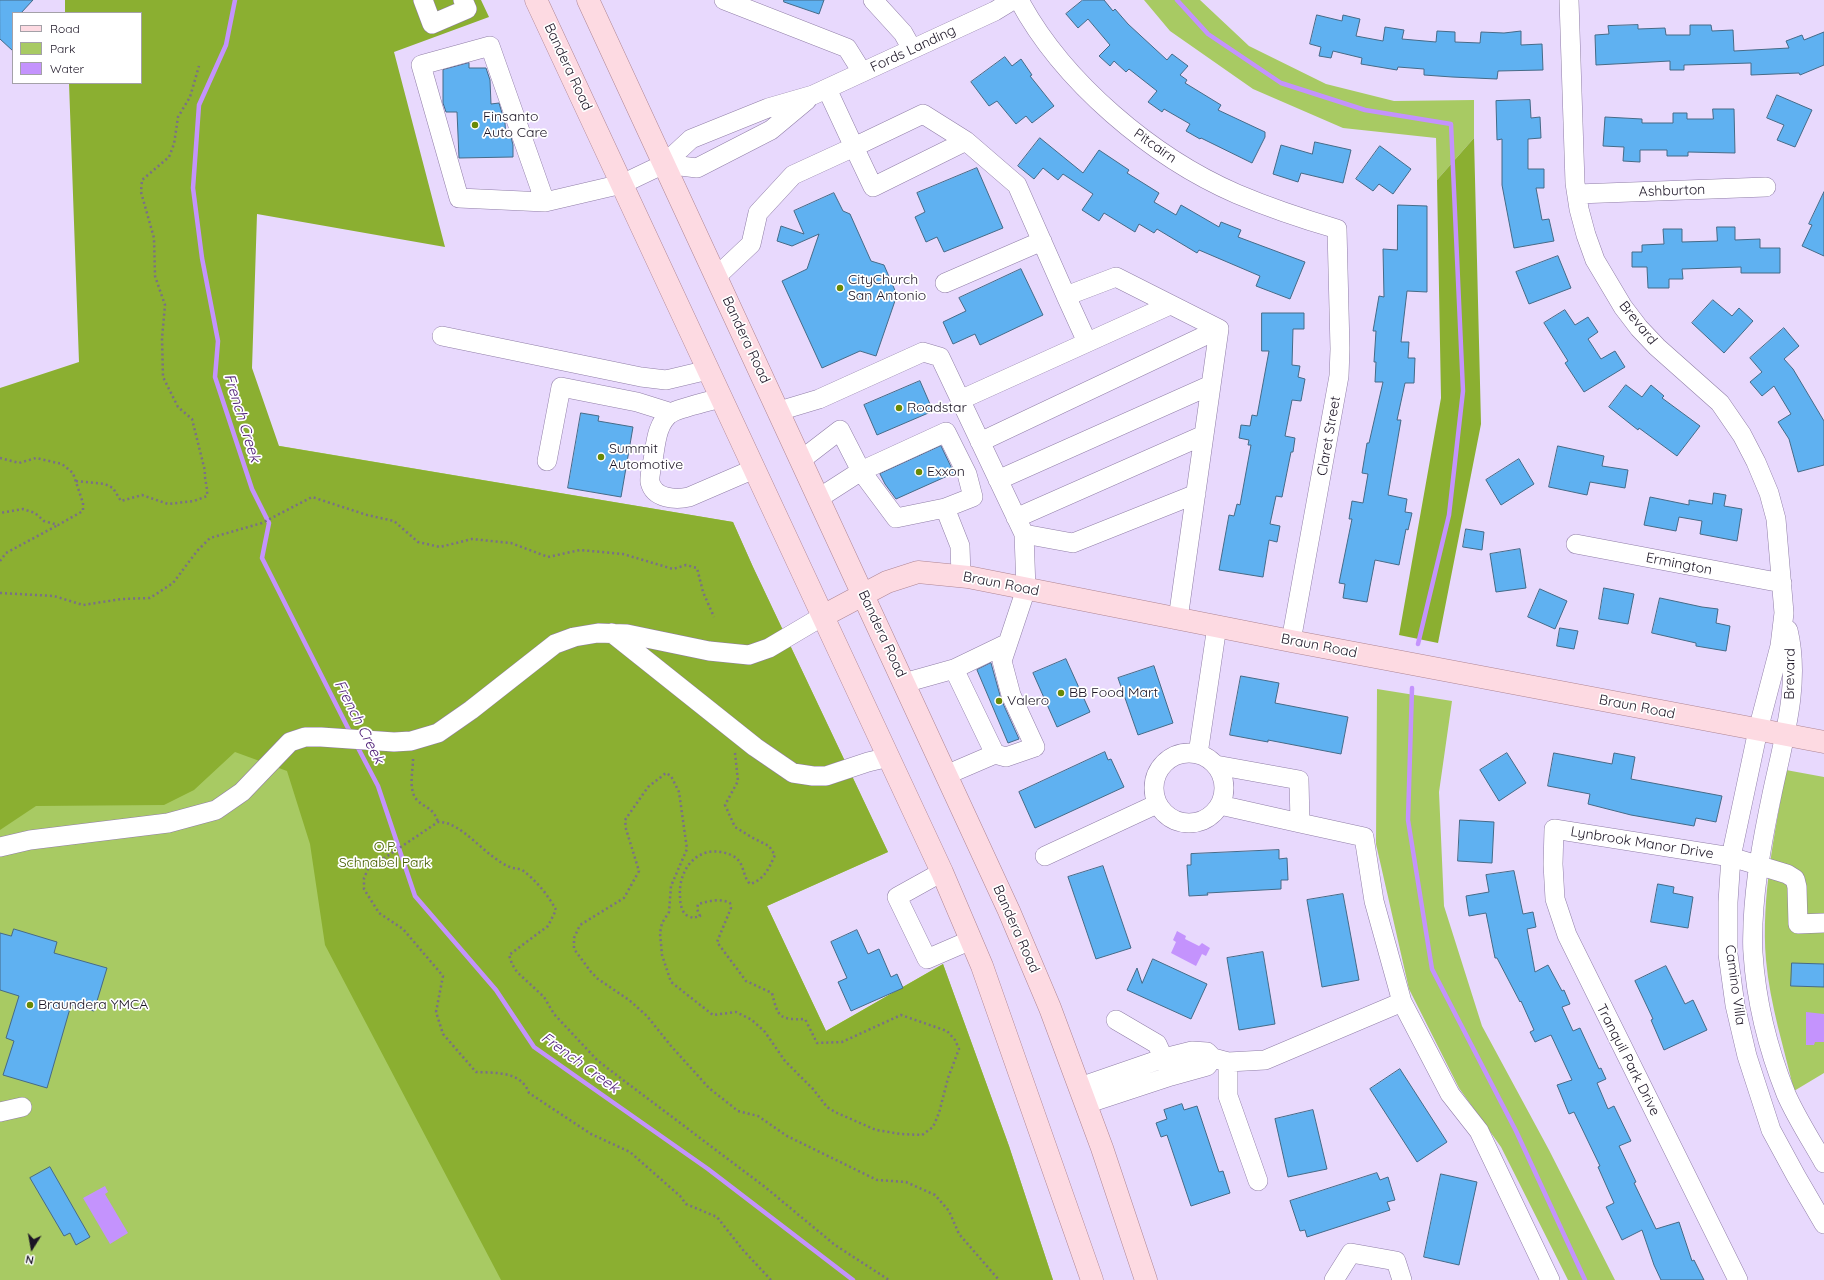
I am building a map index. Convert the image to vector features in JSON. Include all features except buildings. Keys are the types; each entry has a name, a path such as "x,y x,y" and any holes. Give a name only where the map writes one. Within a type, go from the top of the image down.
{"main road":[{"name":"Bandera Road","path":"536,0 942,872 982,966 1092,1280"},
{"name":"Bandera Road","path":"588,0 864,594 1008,911 1050,1008 1083,1096 1146,1280"},
{"name":"Braun Road","path":"822,616 887,582 918,572 961,576 1291,641 1824,742"}],"street":[{"path":"423,0 432,24 467,10 463,0"},
{"path":"724,0 847,48 862,72"},
{"path":"873,0 903,33 912,49"},
{"name":"Fords Landing","path":"545,202 490,46 421,65 458,198 545,202 622,184 664,164 691,139 768,108 820,92 995,10 1013,0"},
{"name":"Pitcairn","path":"1019,0 1036,29 1069,70 1105,107 1146,141 1190,170 1236,194 1285,213 1337,229"},
{"name":"Brevard","path":"1569,0 1577,194 1586,235 1595,260 1623,307 1639,328 1657,347 1720,403 1742,435 1769,494 1776,520 1784,613 1791,643 1792,681 1785,734"},
{"path":"820,92 854,147 873,187 966,141"},
{"name":"Fords Landing","path":"664,164 697,168 771,130 820,92"},
{"path":"716,277 751,244 758,213 793,175 923,114 966,141 1017,185 1087,342"},
{"name":"Ashburton","path":"1577,194 1766,187"},
{"name":"Claret Street","path":"1291,641 1339,376 1340,349 1337,229"},
{"path":"945,283 1042,241"},
{"path":"1066,296 1116,277 1219,329"},
{"path":"960,400 1170,305"},
{"path":"1178,619 1219,329"},
{"path":"980,442 1219,329"},
{"path":"442,336 641,377 666,380 708,370"},
{"path":"779,411 819,399 923,352 940,357 1020,526 1026,589 1002,661 1011,695 1035,747 1006,757 995,754 946,775"},
{"path":"998,480 1211,385"},
{"path":"546,461 561,388 637,402 672,413"},
{"path":"721,398 672,413 662,423 657,436 650,481 655,490 664,497 678,499 689,497 754,469"},
{"path":"801,460 840,430 861,471 896,518 945,508 973,497 967,474 946,432 861,471 819,498"},
{"path":"1020,526 1204,435"},
{"path":"1020,526 1073,543 1196,494"},
{"path":"945,508 960,546 961,576"},
{"name":"Ermington","path":"1576,544 1782,583"},
{"name":"Brevard","path":"1758,730 1780,646 1784,613"},
{"path":"0,847 30,840 168,823 216,810 242,792 290,742 305,737 378,742 411,741 438,733 471,710 555,644 574,637 598,633 627,634 709,651 749,655 769,648 822,616"},
{"path":"1198,754 1217,626"},
{"path":"612,634 755,748 794,773 813,776 826,776 868,762 889,757"},
{"path":"904,683 954,669 1008,643"},
{"path":"954,669 995,754"},
{"name":"Camino Villa","path":"1758,730 1731,857 1728,902 1728,954 1735,1005 1747,1056 1771,1130 1823,1219"},
{"name":"Camino Villa","path":"1785,734 1758,866 1754,895 1752,952 1759,1001 1770,1049 1787,1095 1824,1163"},
{"path":"1186,753 1198,754 1208,758 1216,765 1224,784 1224,795 1214,813 1205,820 1189,823 1173,820 1164,813 1157,804 1154,793 1154,782 1158,771 1165,762 1175,755 1186,753"},
{"path":"1216,765 1299,780 1300,823"},
{"path":"1045,856 1157,804"},
{"path":"1220,804 1364,836 1374,901 1402,1002 1450,1094 1479,1131 1550,1280"},
{"name":"Lynbrook Manor Drive","path":"1554,830 1731,857 1787,874 1795,879 1797,887 1798,924 1824,923"},
{"name":"Tranquil Park Drive","path":"1554,830 1553,864 1555,899 1567,935 1738,1280"},
{"path":"942,872 897,897 927,959 971,940"},
{"path":"1083,1096 1171,1076 1207,1066 1221,1060 1265,1060 1402,1002"},
{"path":"1116,1020 1157,1044 1171,1076"},
{"path":"1083,1096 1164,1058 1192,1051 1207,1052 1221,1060 1228,1096 1258,1181"},
{"path":"0,1112 22,1107"},
{"path":"1334,1280 1351,1253 1396,1261 1402,1280"}],"path":[{"path":"76,481 105,484 113,488 121,501 142,495 168,504 194,501 207,496 208,489 204,480 205,472 192,419 178,407 163,377 162,338 164,306 155,276 154,238 141,192 142,180 169,157 174,144 178,117 190,97 199,66"},
{"path":"0,458 18,463 36,458 62,464 73,473 83,503 83,511 6,554 0,561"},
{"path":"0,593 54,596 82,606 122,599 150,598 173,583 197,551 210,538 262,523 312,498 367,515 394,521 418,542 440,547 472,539 511,543 548,557 580,550 623,554 673,569 686,565 697,568 704,592 714,617"},
{"path":"0,513 23,509 35,513 44,521 58,525"},
{"path":"734,730 738,781 725,805 735,827 769,846 775,855 767,872 757,882 750,884 746,880 744,867 734,856 711,850 696,857 685,870 680,887 681,904 685,914 693,918 700,916 697,909 698,904 723,899 730,902 731,908 717,942 746,981 772,993 777,1012 790,1020 805,1019 817,1044 842,1042 901,1014 947,1031 955,1040 959,1050 948,1078 939,1113 933,1127 922,1135 901,1134 876,1130 835,1112 827,1107 814,1089 785,1061 765,1032 752,1020 736,1012 713,1015 671,982 662,955 660,933 662,923 669,912 672,886 686,849 679,792 671,776 666,773 648,786 625,820 626,829 639,871 624,898 580,925 574,938 574,949 598,979 629,1000 647,1016 671,1046 709,1088 738,1111 758,1116 787,1136 877,1180 906,1182 935,1195 949,1211 958,1234 999,1280"},
{"path":"413,759 413,793 416,799 435,813 438,822"},
{"path":"771,1280 743,1250 717,1216 686,1204 680,1196 630,1152 592,1134 529,1093 526,1086 515,1076 476,1072 442,1034 436,1012 443,976 403,929 378,913 364,889 364,878 368,869 438,822 446,822 456,827 475,843 510,867 521,870 549,897 556,910 548,926 509,955 512,964 525,981 544,997 554,1014 598,1061 765,1187 835,1244 889,1280"}],"green space":[{"name":"O.P. Schnabel Park","path":"65,0 481,0 489,17 394,52 445,247 257,214 252,368 279,446 733,522 888,852 767,906 826,1031 943,964 1009,1146 1053,1280 501,1280 325,945 310,844 287,771 235,752 194,790 164,805 36,806 0,830 0,388 79,362 69,84 142,84 142,12 65,12"},
{"path":"1144,0 1200,0 1249,46 1326,84 1394,101 1474,100 1474,138 1437,180 1436,138 1343,128 1253,89 1170,31"},
{"path":"1474,138 1481,424 1438,643 1399,635 1441,398 1437,180"},
{"name":"O.P. Schnabel Park","path":"0,399 733,522 888,852 767,906 826,1031 943,964 1009,1146 1053,1280 0,1280"},
{"path":"1377,689 1452,701 1439,792 1444,906 1482,1026 1549,1150 1615,1280 1568,1280 1501,1147 1459,1088 1409,989 1376,844"},
{"path":"1786,770 1824,777 1824,1073 1794,1091 1768,977 1765,936 1765,912 1770,864"}],"water":[{"path":"1177,931 1186,936 1185,939 1199,946 1202,943 1210,948 1206,956 1202,954 1196,966 1171,953 1176,942 1173,940"},
{"path":"1806,1012 1824,1014 1824,1042 1815,1042 1814,1045 1806,1045"},
{"path":"105,1186 108,1192 105,1194 128,1233 110,1244 83,1198"}],"waterway":[{"name":"French Creek","path":"235,0 226,45 199,105 193,188 202,258 218,341 215,377 252,489 269,523 262,558 351,734"},
{"path":"1177,0 1208,34 1281,83 1365,110 1451,124 1463,391 1449,515 1418,644"},
{"path":"1412,688 1408,820 1432,969 1516,1131 1585,1280"},
{"name":"French Creek","path":"356,744 378,786 415,896 496,990 534,1047 708,1169 853,1280"}],"place":[{"name":"Finsanto Auto Care","path":"475,125"},
{"name":"CityChurch San Antonio","path":"840,288"},
{"name":"Roadstar","path":"899,408"},
{"name":"Summit Automotive","path":"601,457"},
{"name":"Exxon","path":"919,472"},
{"name":"BB Food Mart","path":"1061,693"},
{"name":"Valero","path":"999,701"},
{"name":"Braundera YMCA","path":"30,1005"}]}
